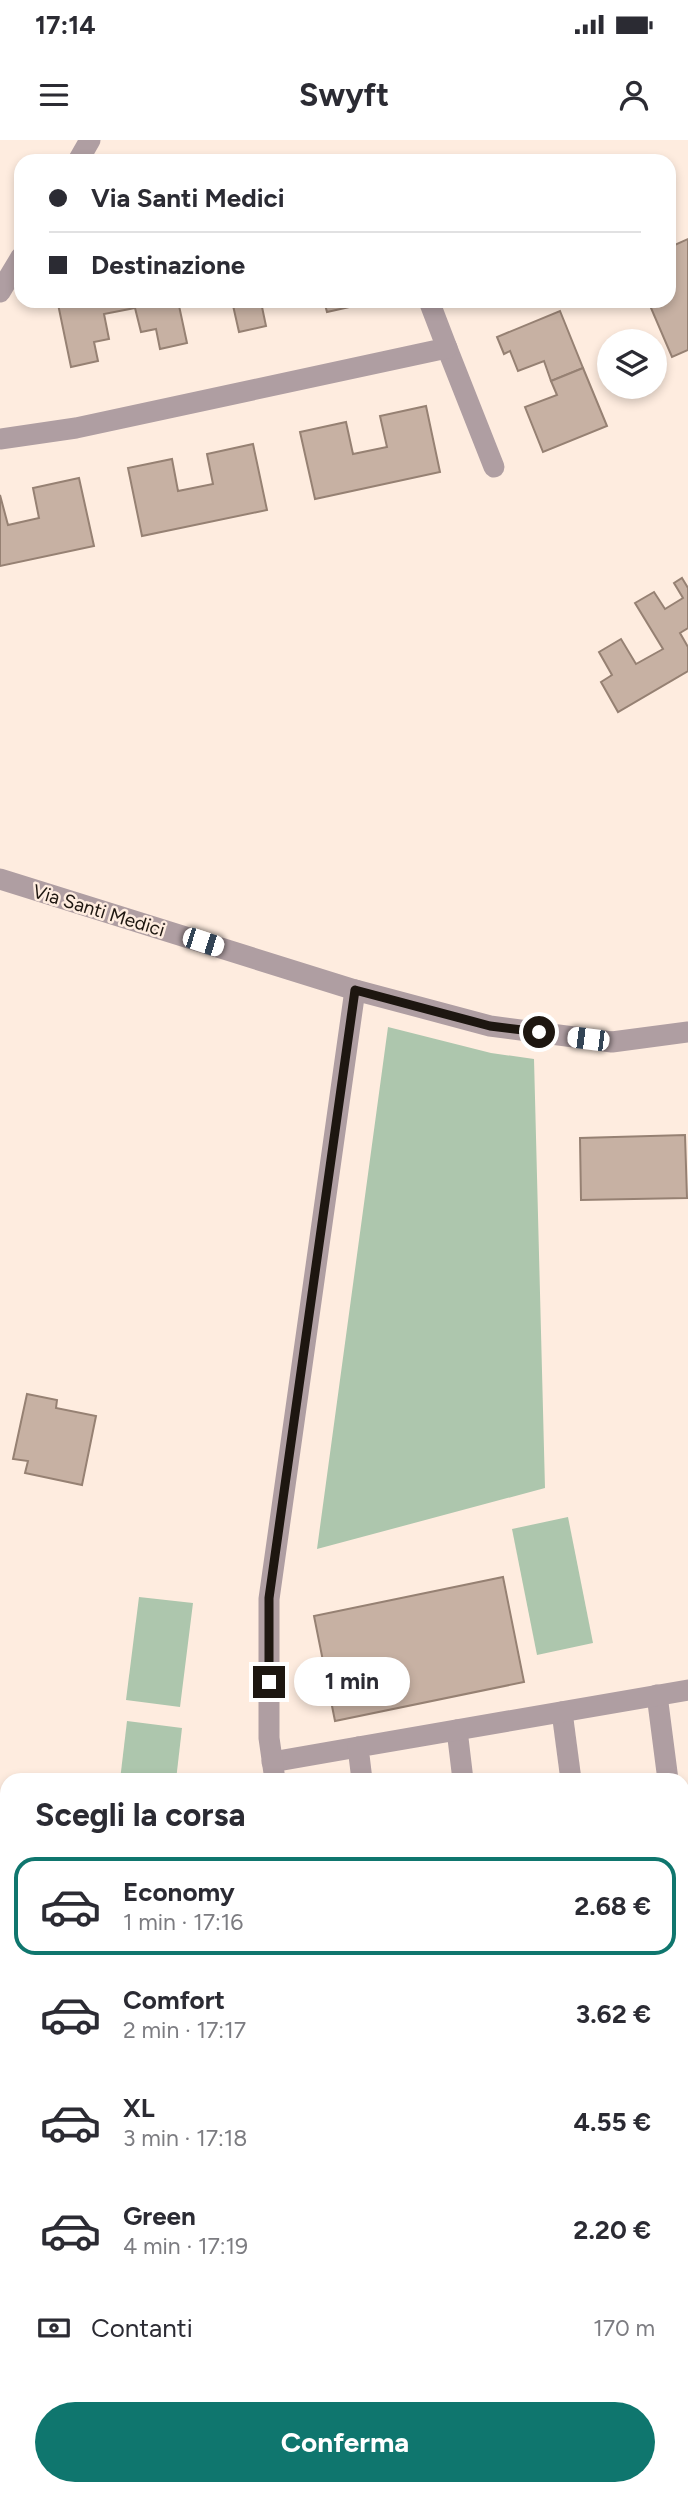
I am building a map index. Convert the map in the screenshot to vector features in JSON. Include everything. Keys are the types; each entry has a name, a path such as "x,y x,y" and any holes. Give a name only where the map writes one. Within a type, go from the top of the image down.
{"street":[{"path":"0,292 14,269"},
{"path":"432,308 494,467"},
{"path":"0,439 76,428 447,348"},
{"name":"Via Santi Medici","path":"0,879 355,990 490,1026 612,1042 688,1032"},
{"path":"355,990 269,1598 269,1738 273,1771 358,1747 688,1690"},
{"path":"657,1695 667,1773"},
{"path":"562,1712 570,1773"},
{"path":"457,1730 462,1773"},
{"path":"358,1747 361,1773"}],"green space":[{"path":"388,1027 491,1053 534,1059 545,1488 317,1549"},
{"path":"568,1517 593,1643 537,1655 512,1529"},
{"path":"139,1597 193,1603 180,1707 126,1700"},
{"path":"127,1721 182,1728 177,1773 121,1773"}],"building":[{"path":"688,239 688,350 672,357 667,345 667,329 660,329 651,308 676,308 676,244"},
{"path":"59,308 135,308 104,314 109,339 94,342 98,361 71,367"},
{"path":"135,308 180,308 187,343 160,349 156,329 141,332"},
{"path":"234,308 262,308 266,326 239,332"},
{"path":"326,308 345,308 327,312"},
{"path":"560,311 583,368 551,381 544,361 518,371 510,351 504,354 497,337"},
{"path":"583,368 607,426 543,452 525,407 557,395 551,381"},
{"path":"426,406 440,472 315,499 300,432 346,422 353,454 387,447 380,416"},
{"path":"253,444 267,510 142,536 128,468 172,459 178,491 213,484 207,454"},
{"path":"79,478 94,546 0,566 0,495 8,525 39,518 33,488"},
{"path":"682,578 688,588 688,628 680,633 688,647 688,671 618,712 601,682 612,675 599,652 621,639 636,664 663,649 635,603 654,592 665,609 683,598 674,583"},
{"path":"685,1135 687,1198 581,1200 580,1138"},
{"path":"27,1394 57,1400 56,1408 96,1416 82,1485 25,1473 28,1461 13,1459"},
{"path":"503,1577 524,1682 335,1721 314,1616"}],"route":[{"path":"269,1682 269,1598 355,990 490,1026 539,1032"}]}
